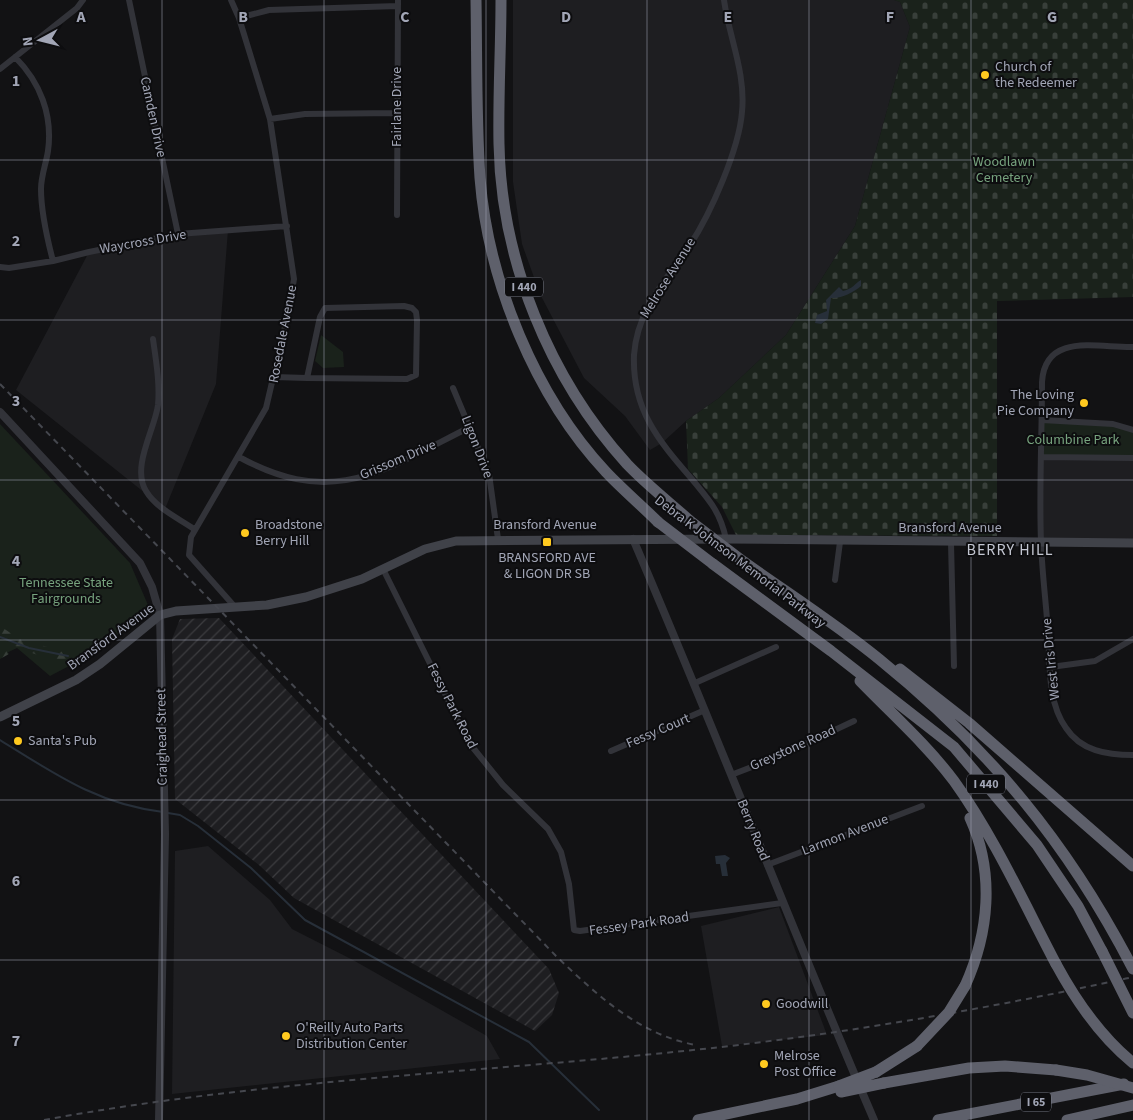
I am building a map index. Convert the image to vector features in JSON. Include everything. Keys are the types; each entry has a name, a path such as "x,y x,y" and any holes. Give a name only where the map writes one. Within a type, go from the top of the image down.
{"highway":[{"name":"Debra K Johnson Memorial Parkway","path":"476,0 480,179 491,244 505,300 530,356 558,408 606,472 658,522 831,651 954,747 1037,845 1078,906 1133,1013"},
{"name":"Debra K Johnson Memorial Parkway","path":"501,0 500,169 510,239 527,294 549,347 577,398 600,432 628,465 689,520 744,562 879,658 974,744 1026,802 1074,866 1118,939 1133,969"},
{"path":"831,651 929,752 952,780 978,819 1056,964 1089,1018 1133,1062"},
{"path":"879,658 896,666 946,703 1104,843 1133,866"},
{"path":"840,1089 876,1072 917,1046 949,1012 965,986 978,955 986,909 986,882 982,853 974,828 947,775"},
{"path":"1104,843 1133,876"},
{"path":"698,1120 840,1089 969,1068 1005,1066 1056,1070 1098,1078 1133,1088"},
{"name":"I 65","path":"938,1120 1133,1082"},
{"name":"I 65","path":"1067,1120 1133,1105"}],"main road":[{"name":"Bransford Avenue","path":"0,717 76,680 100,664 160,615 176,611 267,605 306,597 362,579 442,543 498,539 726,539 840,542 1133,544"}],"street":[{"path":"0,69 76,8 83,0"},
{"name":"Camden Drive","path":"129,0 178,234"},
{"name":"Rosedale Avenue","path":"231,0 239,18 270,119 294,279 274,377 264,413 194,529 189,555 235,607"},
{"name":"Melrose Avenue","path":"724,0 738,62 742,95 739,133 726,168 690,243 645,310 636,337 634,354 638,394 651,428 717,510 726,539"},
{"path":"239,18 269,10 398,3"},
{"name":"Fairlane Drive","path":"397,215 398,3"},
{"path":"15,57 28,69 39,89 47,112 50,129 41,188 45,227 53,261"},
{"path":"270,119 305,114 396,113"},
{"name":"Waycross Drive","path":"0,267 9,268 53,261 178,234 287,226"},
{"path":"274,377 307,378 407,379 414,377 418,371 417,318 415,311 411,307 404,306 332,306 325,308 320,317 307,378"},
{"path":"153,339 158,374 158,406 141,471 144,489 155,502 194,529"},
{"name":"West Iris Drive","path":"1133,347 1071,347 1053,354 1046,363 1042,374 1041,542 1051,668 1056,707 1063,724 1072,736 1093,750 1112,754 1133,755"},
{"name":"Ligon Drive","path":"453,388 489,474 498,539"},
{"name":"Craighead Street","path":"0,412 140,563 152,587 160,615 164,829 159,1120"},
{"path":"1042,420 1113,424 1133,430"},
{"name":"Grissom Drive","path":"239,457 285,478 305,482 332,483 371,474 470,427"},
{"path":"1042,457 1133,458"},
{"name":"Berry Road","path":"633,539 695,683 782,903 874,1120"},
{"path":"835,580 840,542"},
{"path":"951,543 954,666"},
{"name":"Fessy Park Road","path":"383,569 470,744 503,784 548,829 561,852"},
{"path":"1051,668 1095,661 1133,639"},
{"path":"695,683 776,647"},
{"name":"Fessy Court","path":"611,751 705,710"},
{"name":"Greystone Road","path":"732,775 790,751 854,721"},
{"name":"Larmon Avenue","path":"768,865 922,806"},
{"name":"Fessey Park Road","path":"561,852 568,879 574,930 580,932 782,903"}],"shaded area":[{"path":"513,0 894,0 900,2 910,27 855,226 786,335 719,398 686,421 662,443 650,450 625,416 584,378 540,294 522,244 513,182"},
{"path":"228,230 216,384 165,509 16,390 89,252 178,234"},
{"path":"861,280 861,286 855,291 831,298 828,319 821,324 815,323 817,315 827,311 826,300 839,287 843,291"},
{"path":"1042,457 1133,458 1133,543 1041,542"},
{"path":"219,618 549,969 559,993 552,1015 535,1031 294,898 259,865 175,799 172,639 180,619"},
{"path":"208,846 270,900 292,929 353,960 487,1036 500,1059 172,1094 175,851"},
{"path":"725,855 730,858 726,863 728,876 722,876 720,864 716,864 715,856"},
{"path":"779,907 827,1035 722,1046 701,926"}],"green space":[{"name":"Woodlawn Cemetery","path":"894,0 1133,0 1133,297 997,301 997,536 736,535 722,507 688,469 686,421 719,398 786,335 855,226 910,27 900,2"},
{"path":"321,335 343,352 344,367 323,368 315,361"},
{"name":"Columbine Park","path":"1042,420 1100,423 1133,430 1133,457 1042,457"},
{"name":"Tennessee State Fairgrounds","path":"0,424 130,563 148,605 145,613 113,639 92,654 50,676 17,648 0,656"},
{"path":"0,626 18,638 86,659 81,664 58,663 1,641 9,654 0,659"}],"waterway":[{"path":"0,637 29,648 68,656"},
{"path":"0,740 58,776 97,795 139,808 163,812"},
{"path":"168,813 180,815 198,826 251,868 305,920 529,1042 599,1110"}],"railway":[{"path":"0,384 556,956 587,985 637,1022 675,1040 696,1045"},
{"path":"44,1120 214,1094 644,1055 781,1040 933,1016 1133,977"}],"place":[{"name":"Church of the Redeemer","path":"985,75"},
{"name":"The Loving Pie Company","path":"1084,403"},
{"name":"Broadstone Berry Hill","path":"245,533"},
{"name":"BRANSFORD AVE & LIGON DR SB","path":"547,542"},
{"name":"Santa's Pub","path":"18,741"},
{"name":"Goodwill","path":"766,1004"},
{"name":"O'Reilly Auto Parts Distribution Center","path":"286,1036"},
{"name":"Melrose Post Office","path":"764,1064"}],"district":[{"name":"BERRY HILL","path":"1010,550"}]}
